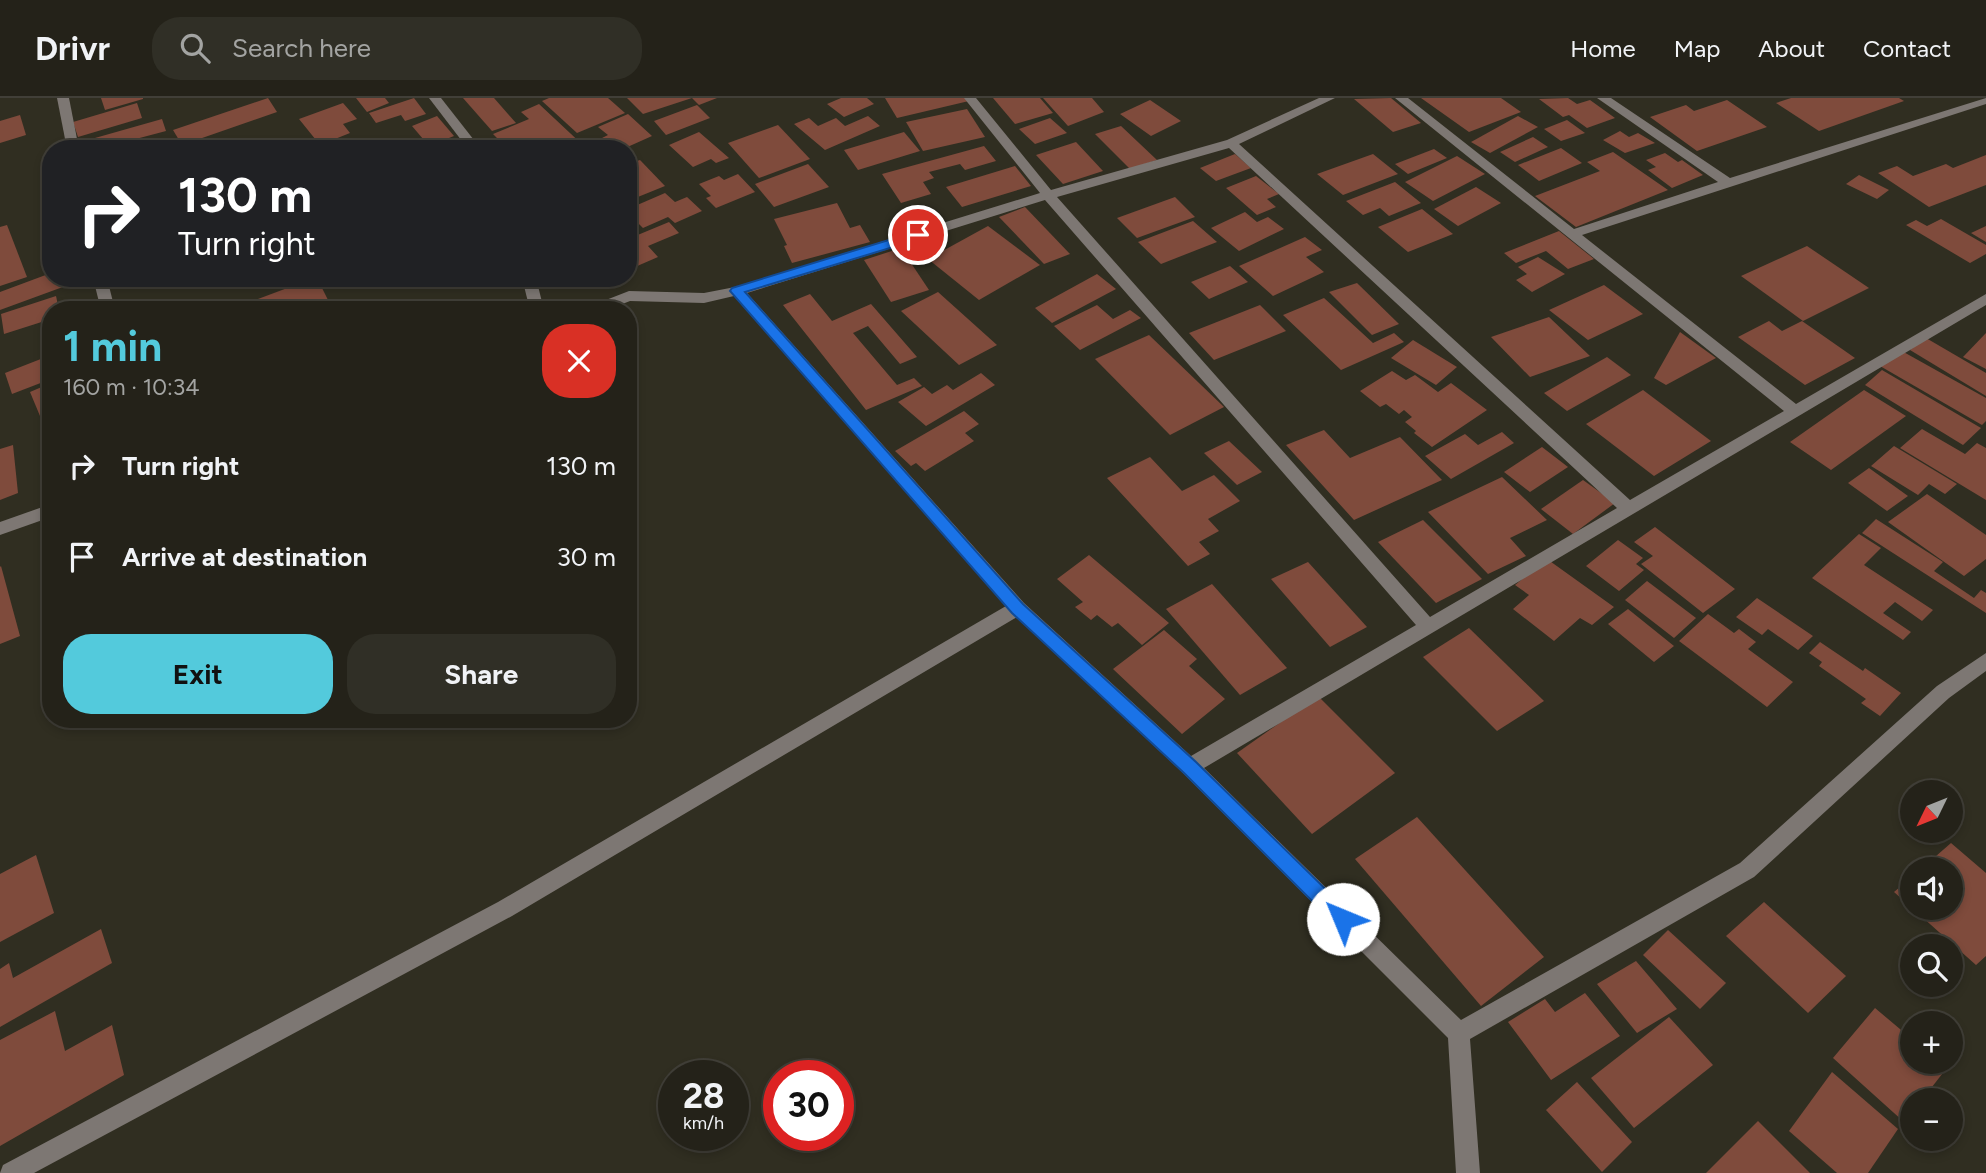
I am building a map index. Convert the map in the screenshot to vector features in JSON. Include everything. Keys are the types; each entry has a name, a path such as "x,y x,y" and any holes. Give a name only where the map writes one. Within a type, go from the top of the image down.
{"street":[{"path":"63,98 71,140"},
{"path":"435,98 468,140"},
{"path":"970,98 1048,195 1428,627"},
{"path":"616,301 629,296 704,298 737,291 1048,195 1231,143 1329,98"},
{"path":"1401,98 1795,411"},
{"path":"1603,98 1728,183"},
{"path":"1571,234 1986,100"},
{"path":"1231,143 1629,509"},
{"path":"737,291 1018,608 1190,767 1459,1033 1468,1173"},
{"path":"1190,767 1986,299"},
{"path":"0,529 42,513"},
{"path":"11,1173 506,909 1018,608"},
{"path":"1459,1033 1747,870 1943,692 1986,661"}],"building":[{"path":"101,98 143,98 143,99 105,110"},
{"path":"268,98 277,112 196,140 179,140 173,130"},
{"path":"356,98 385,98 389,103 367,112"},
{"path":"414,98 426,114 405,121 401,115 376,123 369,113"},
{"path":"463,98 494,98 516,123 492,131"},
{"path":"549,98 608,98 625,113 577,133 542,101"},
{"path":"627,98 692,98 643,114"},
{"path":"692,98 717,98 699,105"},
{"path":"841,98 867,98 874,104 844,117 827,104"},
{"path":"885,98 967,98 969,101 897,118"},
{"path":"993,98 1040,98 1053,113 1015,124"},
{"path":"1043,98 1092,98 1104,112 1068,126"},
{"path":"1391,98 1421,123 1393,132 1354,99"},
{"path":"1421,98 1501,98 1521,112 1469,132"},
{"path":"1568,98 1577,104 1590,100 1615,118 1587,128 1569,115 1563,117 1539,99"},
{"path":"1791,98 1899,98 1904,101 1819,131 1776,103"},
{"path":"1150,100 1181,121 1151,136 1120,114"},
{"path":"1727,100 1767,127 1697,151 1650,117 1686,105 1694,111"},
{"path":"137,103 142,118 78,137 73,122"},
{"path":"343,103 357,119 343,124 350,133 332,140 316,140 299,119"},
{"path":"539,104 577,140 499,140 493,134 529,119 521,112"},
{"path":"697,105 710,118 666,135 654,121"},
{"path":"967,109 985,137 923,151 906,122"},
{"path":"628,114 652,136 637,143 637,140 598,140 608,135 598,127"},
{"path":"20,115 26,135 0,143 0,121"},
{"path":"437,116 454,136 444,140 424,140 412,126"},
{"path":"868,116 880,126 825,150 794,124 809,118 818,126 836,118 845,126"},
{"path":"1518,116 1538,127 1490,153 1471,142"},
{"path":"1050,118 1067,133 1035,144 1019,129"},
{"path":"162,119 166,131 132,140 95,138"},
{"path":"1567,120 1585,133 1561,141 1544,129"},
{"path":"778,125 810,159 759,178 728,143"},
{"path":"1121,126 1157,160 1130,169 1095,134"},
{"path":"1620,131 1629,137 1638,133 1655,143 1625,153 1603,140"},
{"path":"699,132 729,158 716,163 711,159 693,167 669,145"},
{"path":"904,132 920,151 858,170 844,150"},
{"path":"1533,137 1548,147 1515,162 1500,152"},
{"path":"1076,142 1103,171 1063,184 1036,155"},
{"path":"984,146 996,161 965,170 960,164 929,172 934,178 923,182 931,194 901,203 882,174"},
{"path":"1561,148 1582,163 1539,181 1518,165"},
{"path":"1434,149 1447,158 1408,174 1395,164"},
{"path":"1613,152 1668,190 1576,227 1535,196 1600,171 1587,162"},
{"path":"1665,153 1678,162 1682,160 1703,175 1672,188 1648,170 1656,167 1646,160"},
{"path":"1235,154 1251,168 1216,181 1200,168"},
{"path":"1373,154 1398,174 1343,195 1317,174"},
{"path":"1986,155 1986,185 1929,207 1878,173 1897,166 1913,176 1946,164 1953,168"},
{"path":"1457,156 1485,174 1433,201 1405,182"},
{"path":"640,160 665,186 637,197 637,161"},
{"path":"808,164 829,187 774,207 755,184"},
{"path":"1015,166 1031,186 962,207 946,187"},
{"path":"738,174 755,192 716,208 706,198 711,196 699,184 719,176 724,180"},
{"path":"1859,175 1889,190 1877,199 1846,184"},
{"path":"1256,176 1279,194 1267,199 1276,207 1257,215 1226,188"},
{"path":"1395,182 1421,203 1389,216 1380,208 1363,215 1346,201"},
{"path":"1476,187 1501,203 1458,226 1434,209"},
{"path":"665,193 675,202 687,197 702,211 675,223 668,217 643,228 637,222 637,205"},
{"path":"1175,197 1195,217 1137,238 1117,218"},
{"path":"837,203 850,228 860,225 870,242 792,263 784,246 787,245 774,219"},
{"path":"1025,207 1070,254 1044,264 999,217"},
{"path":"1422,209 1453,234 1408,252 1378,227"},
{"path":"1245,212 1257,222 1268,217 1284,229 1239,251 1211,228"},
{"path":"1941,219 1986,245 1986,254 1970,263 1906,225 1916,220 1927,226"},
{"path":"1193,221 1217,242 1161,264 1138,242"},
{"path":"669,222 679,233 648,246 658,257 637,266 637,235"},
{"path":"7,225 27,277 0,286 0,227"},
{"path":"988,226 1040,265 979,300 928,259"},
{"path":"1986,226 1986,242 1971,233"},
{"path":"1559,231 1594,259 1568,269 1546,251 1516,263 1504,253"},
{"path":"1305,237 1322,250 1306,257 1324,272 1273,296 1239,266"},
{"path":"1807,246 1869,288 1803,321 1741,276"},
{"path":"901,248 929,290 891,302 864,260"},
{"path":"1538,257 1565,274 1532,292 1516,280 1527,274 1518,267"},
{"path":"1230,266 1248,282 1209,299 1191,282"},
{"path":"1097,274 1116,289 1052,323 1035,308"},
{"path":"42,276 42,287 63,287 0,310 0,292"},
{"path":"1357,283 1399,324 1372,335 1329,292"},
{"path":"1604,285 1643,314 1588,340 1549,310"},
{"path":"290,287 322,287 328,300 326,301 252,301"},
{"path":"938,292 997,345 959,365 901,311"},
{"path":"810,294 832,321 871,304 917,357 900,364 868,326 853,333 897,385 914,378 922,386 866,410 783,305"},
{"path":"56,296 57,301 42,301 42,322 4,334 1,314"},
{"path":"1324,298 1373,343 1394,333 1404,342 1341,370 1283,315"},
{"path":"1097,305 1113,319 1130,310 1141,318 1080,350 1054,326"},
{"path":"1260,305 1286,331 1214,360 1189,333"},
{"path":"1549,317 1590,356 1530,377 1491,337"},
{"path":"1769,321 1782,331 1802,321 1855,358 1805,385 1738,337"},
{"path":"1680,332 1716,358 1666,385 1654,378"},
{"path":"1986,333 1986,369 1963,357"},
{"path":"1149,335 1224,407 1170,435 1095,359"},
{"path":"1926,338 1986,373 1986,396 1910,350"},
{"path":"1413,340 1457,367 1436,385 1391,358"},
{"path":"1900,350 1986,398 1986,421 1982,425 1880,366"},
{"path":"1607,357 1631,375 1567,411 1544,393"},
{"path":"42,359 42,382 12,394 5,373"},
{"path":"1882,370 1981,428 1963,445 1865,385"},
{"path":"1392,371 1406,380 1415,375 1438,392 1451,383 1487,410 1432,447 1405,422 1412,417 1404,410 1399,414 1386,404 1380,407 1360,391"},
{"path":"981,373 995,385 926,426 898,402 924,387 932,394 947,385 953,390"},
{"path":"42,387 42,415 40,416 30,392"},
{"path":"1643,390 1711,441 1654,476 1586,424"},
{"path":"1864,390 1906,416 1831,470 1790,442"},
{"path":"964,411 979,424 965,433 974,441 925,471 916,463 911,466 895,451"},
{"path":"1922,429 1965,454 1977,443 1986,448 1986,500 1900,448"},
{"path":"1324,430 1350,458 1400,437 1442,480 1354,520 1286,445"},
{"path":"1502,432 1514,443 1451,479 1425,456 1465,434 1478,445"},
{"path":"1229,441 1262,472 1237,485 1204,453"},
{"path":"13,445 18,493 0,500 0,449"},
{"path":"1894,446 1957,484 1945,494 1929,484 1918,495 1871,466"},
{"path":"1542,447 1568,467 1530,492 1504,472"},
{"path":"1150,457 1182,491 1214,475 1240,501 1208,519 1219,531 1199,542 1210,554 1188,566 1107,478"},
{"path":"1869,468 1908,496 1887,511 1848,483"},
{"path":"1502,477 1547,520 1510,538 1526,556 1488,574 1428,512"},
{"path":"1583,480 1615,503 1573,534 1541,509"},
{"path":"1927,494 1986,535 1986,559 1964,576 1888,522"},
{"path":"1876,519 1943,562 1934,571 1974,598 1981,590 1986,593 1986,613 1862,533"},
{"path":"1423,520 1482,579 1436,603 1378,542"},
{"path":"1655,527 1735,589 1703,613 1641,564 1653,556 1634,542"},
{"path":"1859,534 1881,548 1864,565 1933,610 1922,621 1895,602 1883,613 1911,632 1903,640 1812,578"},
{"path":"1618,540 1643,558 1636,564 1644,570 1619,591 1586,566"},
{"path":"1089,555 1169,623 1142,645 1118,623 1112,627 1097,615 1091,620 1075,607 1083,602 1057,579"},
{"path":"1547,559 1614,607 1592,625 1580,618 1554,641 1513,609 1529,595 1515,585"},
{"path":"1308,562 1367,627 1330,647 1271,579"},
{"path":"0,567 20,636 0,644"},
{"path":"1647,581 1696,618 1674,638 1625,600"},
{"path":"1212,584 1287,668 1240,695 1166,609"},
{"path":"1757,598 1813,636 1798,650 1768,629 1762,635 1736,617"},
{"path":"1628,609 1674,646 1654,662 1608,624"},
{"path":"1708,614 1734,633 1739,629 1756,642 1748,649 1793,682 1767,707 1679,641"},
{"path":"1469,628 1544,701 1497,731 1423,657"},
{"path":"1164,630 1197,659 1189,666 1225,699 1182,734 1113,669"},
{"path":"1820,642 1901,693 1880,716 1861,703 1866,699 1819,666 1822,662 1809,653"},
{"path":"1318,696 1395,773 1312,834 1237,753"},
{"path":"1417,817 1544,957 1481,1006 1355,859"},
{"path":"1952,844 1986,873 1986,956 1976,965 1963,953 1963,934 1941,934 1925,920 1963,920 1963,857 1935,857"},
{"path":"36,855 54,913 0,942 0,874"},
{"path":"1900,887 1900,897 1894,892"},
{"path":"1764,902 1846,976 1808,1013 1726,936"},
{"path":"101,929 112,963 0,1027 0,969 9,963 13,978"},
{"path":"1668,930 1726,983 1700,1009 1643,955"},
{"path":"1636,961 1677,1009 1637,1033 1597,984"},
{"path":"1585,993 1620,1036 1551,1080 1508,1022 1545,999 1555,1012"},
{"path":"1875,1008 1900,1029 1900,1074 1942,1074 1931,1088 1900,1088 1900,1118 1833,1058"},
{"path":"55,1011 65,1051 112,1025 124,1075 0,1146 0,1040"},
{"path":"1669,1017 1713,1065 1634,1128 1591,1078"},
{"path":"1832,1072 1898,1129 1868,1173 1837,1173 1789,1131"},
{"path":"1577,1082 1632,1142 1602,1172 1546,1110"},
{"path":"1758,1121 1810,1173 1706,1173"}],"route":[{"path":"918,235 737,291 1018,608 1190,767 1343,919"}]}
